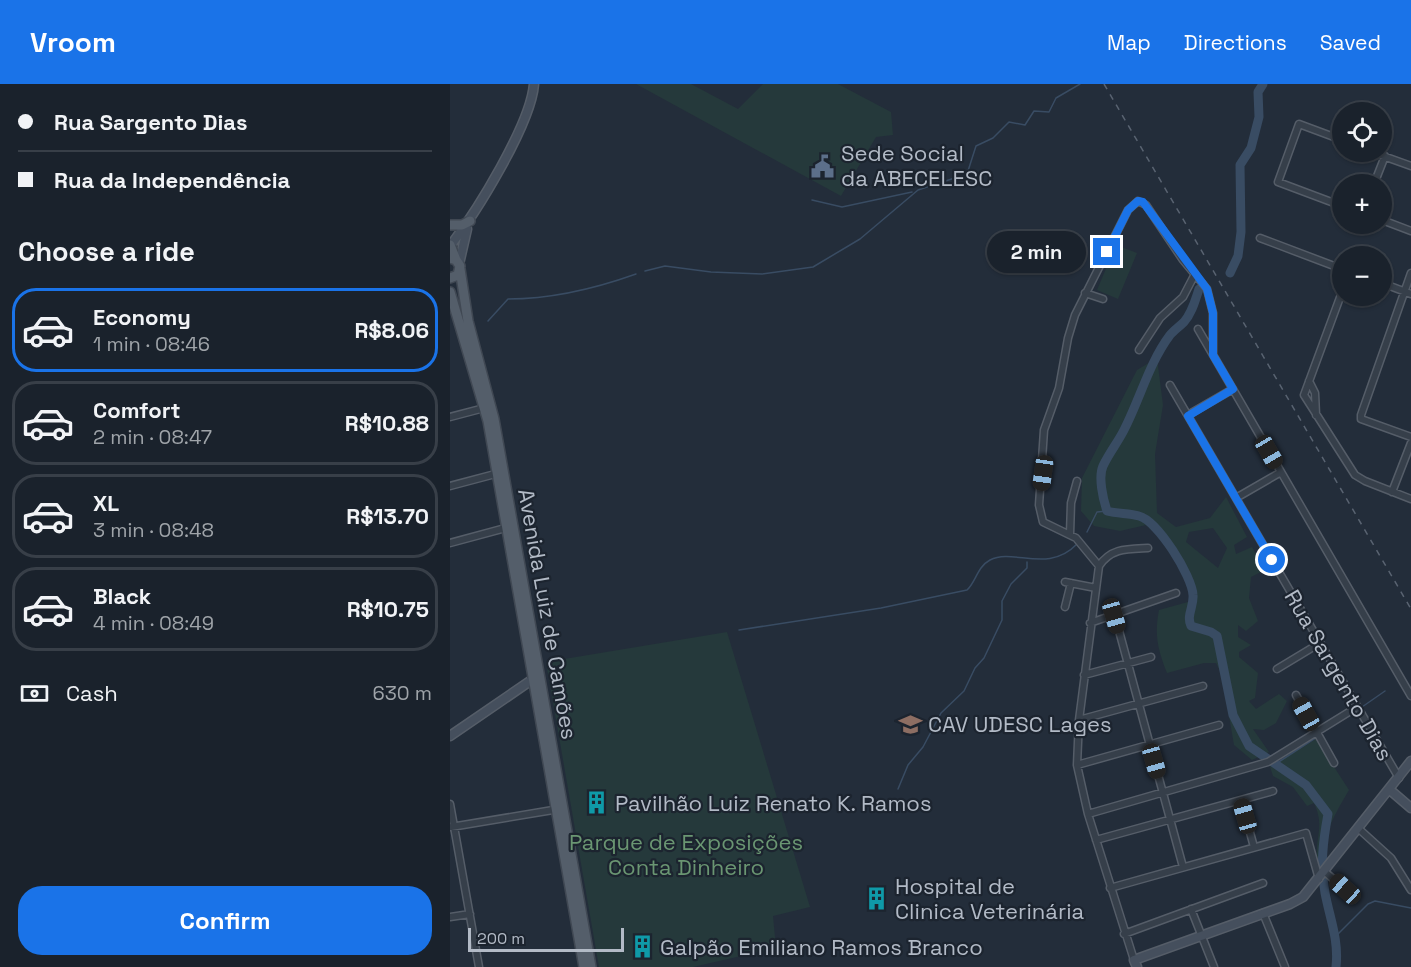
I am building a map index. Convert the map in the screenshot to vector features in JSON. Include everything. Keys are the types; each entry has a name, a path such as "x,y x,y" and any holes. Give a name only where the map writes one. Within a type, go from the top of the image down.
{"main road":[{"path":"450,278 458,274 456,263 470,221 521,125 532,99 534,84"},
{"path":"450,225 462,225 470,221"},
{"path":"450,246 470,221"},
{"name":"Avenida Luiz de Camões","path":"450,246 456,263 488,407 559,809 584,967"},
{"name":"Avenida Luiz de Camões","path":"450,292 488,407"},
{"path":"450,736 536,677"},
{"path":"1135,964 1201,935 1297,901 1322,876 1411,761"},
{"path":"1390,790 1411,808"},
{"name":"Avenida Luiz de Camões","path":"559,809 591,967"}],"street":[{"path":"1332,136 1299,124 1278,182 1332,202"},
{"path":"1392,159 1411,166"},
{"path":"1099,566 1083,543 1071,534 1043,522 1039,500 1046,423 1059,388 1071,326 1128,210 1138,201 1146,205 1209,295 1214,320 1213,355"},
{"path":"1392,224 1411,231"},
{"path":"1260,238 1332,265"},
{"path":"1411,273 1408,293 1363,404 1361,419 1411,437"},
{"path":"1139,350 1160,318 1183,297 1195,274"},
{"path":"1392,287 1408,293"},
{"path":"1086,294 1102,299"},
{"path":"1337,306 1304,396 1355,475 1411,499"},
{"path":"1198,329 1411,696"},
{"path":"1309,381 1315,393 1316,416"},
{"name":"Rua Sargento Dias","path":"1170,385 1399,778"},
{"path":"1188,416 1233,389"},
{"path":"450,417 488,407"},
{"path":"1392,492 1411,443"},
{"path":"450,486 500,472"},
{"path":"1236,498 1281,472"},
{"path":"1071,534 1071,503 1077,481"},
{"path":"450,543 510,527"},
{"path":"1135,964 1088,814 1077,765 1079,720 1099,566 1104,559 1116,551 1148,548"},
{"path":"1065,607 1068,583 1096,588"},
{"path":"1090,623 1176,593"},
{"path":"1114,616 1183,867"},
{"path":"1277,669 1320,643"},
{"path":"1084,675 1151,657"},
{"path":"1079,720 1203,686"},
{"path":"1296,694 1334,764"},
{"path":"1088,814 1269,762 1357,707"},
{"path":"1077,765 1219,726"},
{"path":"1096,840 1273,791"},
{"path":"1241,800 1254,847"},
{"path":"450,804 452,827 479,967"},
{"path":"452,827 559,809"},
{"path":"1359,829 1391,858 1411,890"},
{"path":"1110,888 1306,833 1322,876 1345,889"},
{"path":"1124,934 1263,883"},
{"path":"1191,909 1214,967"},
{"path":"1263,913 1285,967"},
{"path":"450,917 470,914"}],"green space":[{"name":"Sede Social da ABECELESC","path":"636,84 691,84 738,109 763,84 838,84 891,112 893,135 876,137 841,196"},
{"path":"1116,245 1137,253 1118,299 1097,290"},
{"path":"1157,358 1163,405 1155,454 1157,513 1176,527 1210,518 1226,497 1247,537 1234,545 1236,554 1252,547 1265,570 1251,577 1249,598 1258,621 1246,631 1238,625 1238,637 1251,645 1239,652 1239,657 1258,673 1255,698 1249,701 1256,709 1279,694 1287,701 1276,723 1264,730 1253,729 1269,752 1252,760 1234,745 1222,675 1216,663 1204,663 1167,673 1158,642 1159,610 1195,600 1166,543 1146,525 1120,531 1094,526 1081,511 1082,478 1137,370","holes":["1213,528 1227,548 1218,568 1186,542 1189,532"]},
{"name":"Parque de Exposições Conta Dinheiro","path":"727,632 810,907 773,916 776,948 693,967 599,967 546,662"},
{"path":"1316,739 1349,790 1328,832 1324,850 1325,859 1318,865 1319,820 1314,803 1307,806 1293,787 1273,776 1270,767"}],"waterway":[{"path":"645,271 665,266 711,272 762,274 813,267 860,239 918,190 967,174 976,146 993,138 1009,122 1025,125 1034,111 1049,112 1056,98 1080,84"},
{"path":"1230,273 1238,256 1241,232 1240,165 1251,148 1259,117 1258,92 1263,84"},
{"path":"812,200 842,207 912,192"},
{"path":"488,321 508,299 573,292 636,274"},
{"path":"1199,289 1189,315 1170,335 1156,357 1130,418 1103,466 1101,476 1103,494 1107,511 1135,515 1147,520 1173,550 1191,586 1193,595 1189,618 1191,626 1217,636 1233,715 1249,746 1306,785 1328,814 1322,863 1325,893 1335,939 1336,967"},
{"path":"1087,532 1097,512 1107,511"},
{"path":"739,630 881,608 967,590 982,567 990,560 999,557 1032,559 1055,557 1066,553 1077,544"},
{"path":"898,789 908,765 923,747 941,713 964,691 975,668 984,658 1002,620 1002,601 1011,584 1027,568 1027,562"},
{"path":"1362,707 1385,691"},
{"path":"1277,763 1317,737"},
{"path":"1336,936 1368,904 1375,901 1411,908"}],"railway":[{"path":"1104,84 1411,609"}],"place":[{"name":"Sede Social da ABECELESC","path":"823,166"},
{"name":"CAV UDESC Lages","path":"910,724"},
{"name":"Pavilhão Luiz Renato K. Ramos","path":"597,803"},
{"name":"Hospital de Clinica Veterinária","path":"877,899"},
{"name":"Galpão Emiliano Ramos Branco","path":"642,947"}],"route":[{"path":"1107,252 1128,210 1138,201 1143,202 1183,260 1207,289 1214,320 1213,355 1233,389 1188,416 1272,560"}]}
